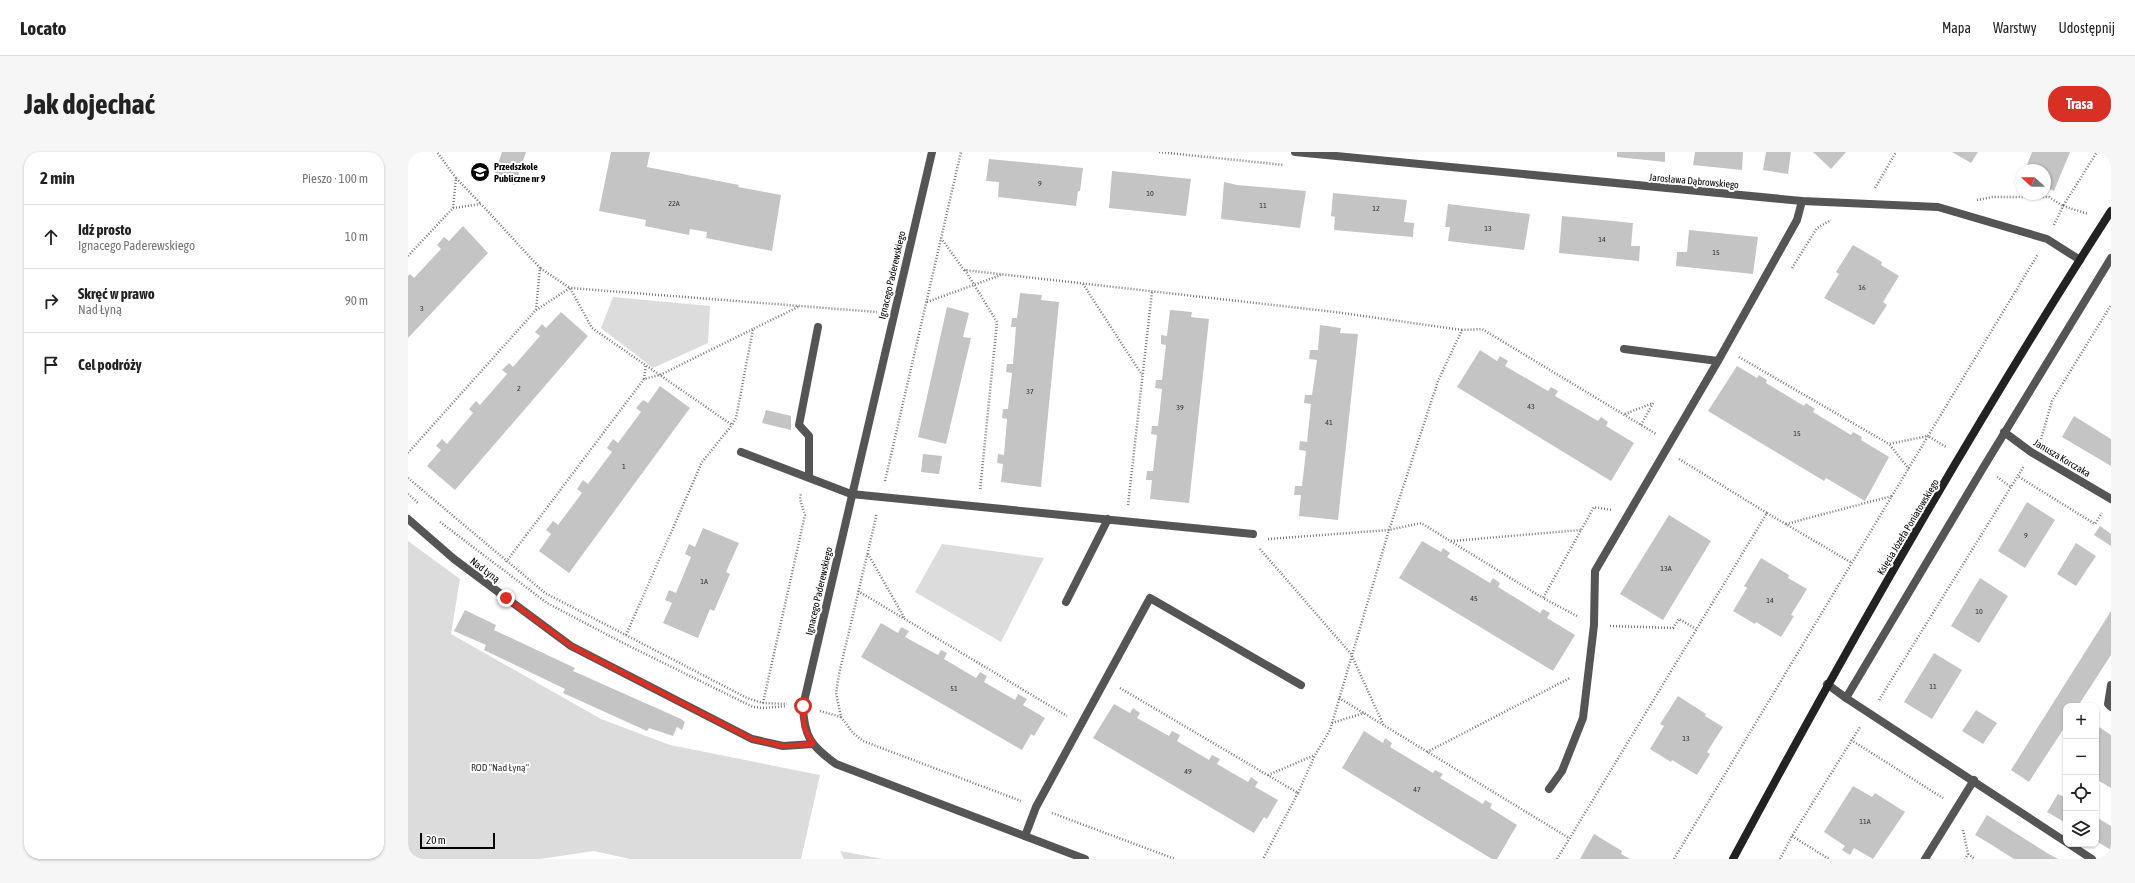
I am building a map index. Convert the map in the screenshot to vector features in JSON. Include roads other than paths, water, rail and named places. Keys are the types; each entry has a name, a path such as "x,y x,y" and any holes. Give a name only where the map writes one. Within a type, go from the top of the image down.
{"main road":[{"name":"Księcia Józefa Poniatowskiego","path":"1733,859 1827,684 1962,456 2111,211"}],"street":[{"name":"Ignacego Paderewskiego","path":"932,152 851,494 803,706 804,727 813,744 836,764 1085,859"},
{"name":"Jarosława Dąbrowskiego","path":"1295,152 1802,201 1938,207 2047,239 2080,260"},
{"path":"1549,789 1562,770 1583,718 1594,625 1595,571 1718,361 1797,220 1802,201"},
{"path":"1846,698 1982,468 2111,258"},
{"path":"808,477 809,436 799,425 818,327"},
{"path":"1624,350 1718,361"},
{"name":"Janusza Korczaka","path":"2004,432 2031,452 2111,499"},
{"path":"741,452 851,494 1253,534"},
{"path":"1066,602 1108,519"},
{"name":"Nad Łyną","path":"408,520 454,559 571,646 752,739 783,746 813,744"},
{"path":"1025,836 1036,807 1150,598 1301,685"},
{"path":"1827,684 1846,698 1974,780 2063,840"},
{"path":"2111,685 2108,704 2111,707"},
{"path":"1925,859 1974,780"},
{"path":"2074,847 2092,859"}],"place":[{"name":"Przedszkole Publiczne nr 9","path":"480,172"}],"park label":[{"name":"ROD \"Nad Łyną\"","path":"500,767"}]}
